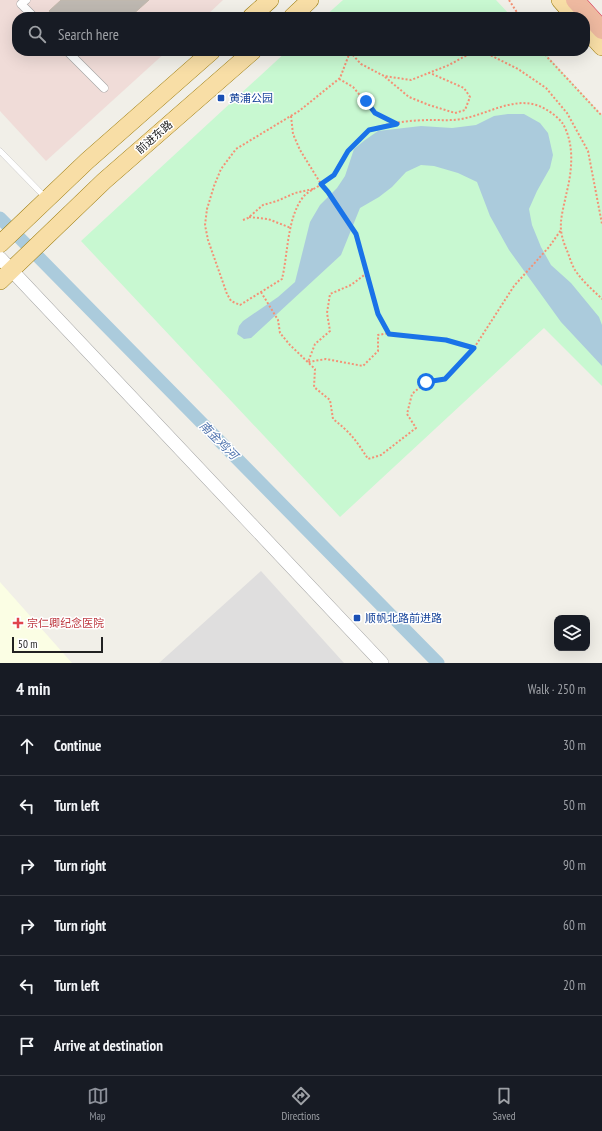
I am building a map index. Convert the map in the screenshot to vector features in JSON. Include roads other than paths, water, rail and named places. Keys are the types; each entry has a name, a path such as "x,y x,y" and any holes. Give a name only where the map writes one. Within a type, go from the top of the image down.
{"highway":[{"path":"575,0 586,12"},
{"path":"590,17 602,30"}],"main road":[{"path":"257,12 270,0"},
{"path":"297,12 310,0"},
{"path":"560,0 571,12"},
{"path":"590,34 602,47"},
{"path":"0,244 86,160 206,56"},
{"name":"前进东路","path":"4,269 58,225 104,181 247,56"}],"street":[{"path":"26,0 21,4 29,12"},
{"path":"73,56 104,88"},
{"path":"4,269 382,663"}],"lane":[{"path":"0,151 42,203"}],"water":[{"path":"524,114 540,123 548,133 553,155 550,168 529,209 532,225 541,247 551,265 571,283 599,317 602,325 602,366 561,322 509,250 490,216 477,182 458,173 434,166 421,165 406,172 392,187 379,197 360,208 341,255 251,338 244,339 237,334 239,326 243,321 278,297 295,282 310,222 320,205 337,188 345,176 354,149 365,140 378,131 421,126 452,128 476,125 494,116"}],"waterway":[{"name":"南金鸡河","path":"0,218 438,663"}],"place":[{"name":"黄浦公园","path":"221,98"},
{"name":"顺帆北路前进路","path":"357,618"},
{"name":"宗仁卿纪念医院","path":"18,623"}]}
